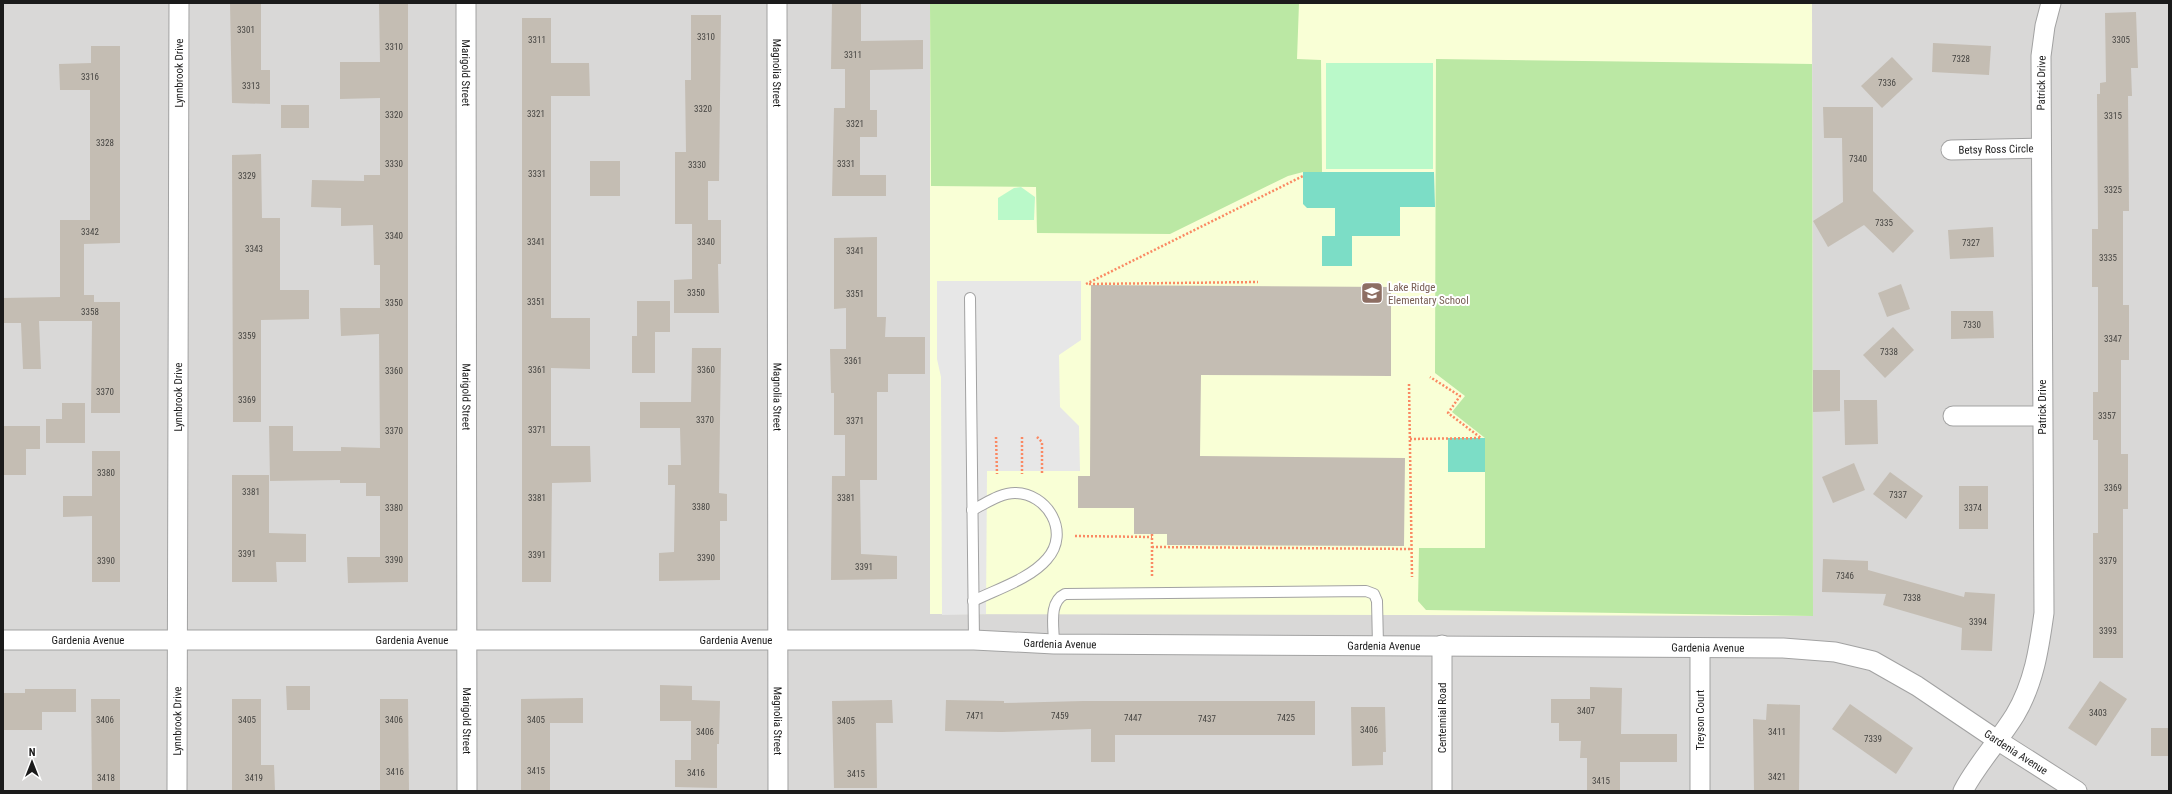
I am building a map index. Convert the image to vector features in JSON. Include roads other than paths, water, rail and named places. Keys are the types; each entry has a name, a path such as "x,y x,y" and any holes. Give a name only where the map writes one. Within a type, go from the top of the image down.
{"street":[{"name":"Lynnbrook Drive","path":"177,791 178,3"},
{"name":"Marigold Street","path":"466,3 467,791"},
{"name":"Magnolia Street","path":"777,3 776,639 778,791"},
{"name":"Patrick Drive","path":"1964,791 2015,714 2026,692 2038,655 2044,613 2041,56 2045,26 2051,3"},
{"name":"Betsy Ross Circle","path":"1951,150 2041,148"},
{"path":"1953,416 2042,416"},
{"name":"Gardenia Avenue","path":"3,640 466,641 776,639 974,640 1054,644 1783,648 1835,652 1873,661 1917,686 1997,740 2077,791"},
{"name":"Centennial Road","path":"1442,645 1442,791"},
{"name":"Treyson Court","path":"1700,648 1700,791"}],"lane":[{"path":"970,298 974,640"},
{"path":"972,510 1003,495 1012,493 1032,496 1041,502 1050,513 1056,528 1057,538 1049,557 1042,565 1025,576 973,601"},
{"path":"1054,644 1054,604 1057,598 1064,594 1366,591 1374,594 1377,601 1378,645"}],"place":[{"name":"Lake Ridge Elementary School","path":"1372,293"}]}
